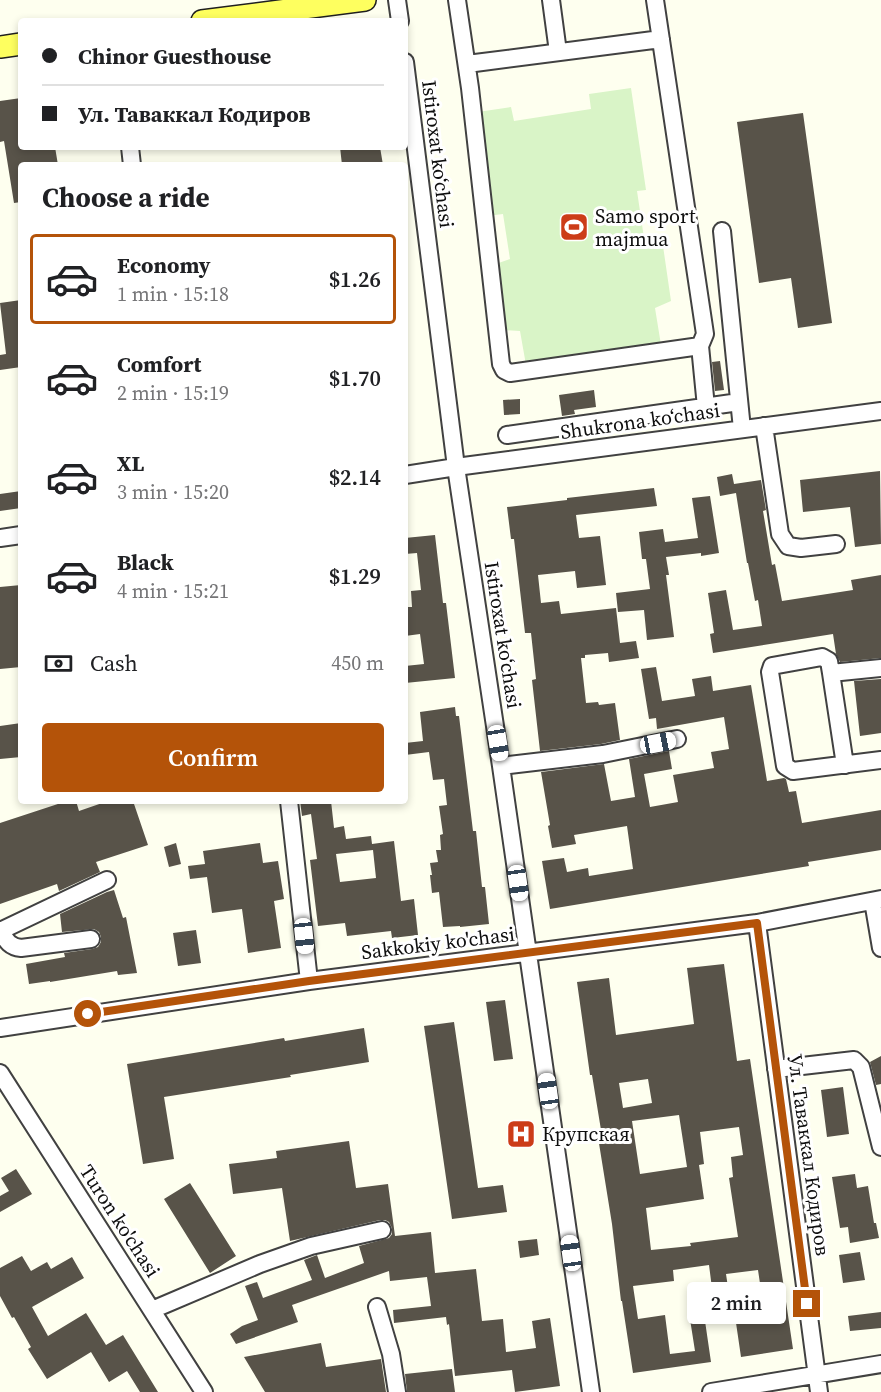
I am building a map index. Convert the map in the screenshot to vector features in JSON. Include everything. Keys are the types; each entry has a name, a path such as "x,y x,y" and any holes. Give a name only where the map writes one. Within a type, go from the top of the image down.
{"main road":[{"path":"219,18 296,4 365,0"},
{"path":"0,47 18,44"}],"street":[{"path":"397,0 400,18"},
{"path":"457,0 467,64 501,364 504,370 510,374 700,346"},
{"path":"551,0 558,52"},
{"path":"656,0 705,334 700,346 706,407"},
{"path":"467,64 661,39"},
{"name":"Istiroxat koʻchasi","path":"408,86 456,467 591,1392"},
{"path":"722,231 742,429"},
{"path":"507,435 740,402"},
{"name":"Shukrona koʻchasi","path":"408,475 881,411"},
{"path":"764,426 780,534 788,546 801,548 836,544"},
{"path":"0,538 18,535"},
{"path":"845,765 829,661 822,657 772,666 770,672 785,766 793,771 845,765 881,760"},
{"path":"831,674 881,668"},
{"path":"501,766 603,754 677,739"},
{"path":"289,804 309,981"},
{"path":"91,939 14,948 8,944 0,930 107,880"},
{"path":"877,900 881,948"},
{"name":"Sakkokiy ko'chasi","path":"0,1028 309,981 757,923 877,900"},
{"name":"Ул. Таваккал Кодиров","path":"757,923 819,1392"},
{"path":"776,1069 854,1060 861,1067 881,1147"},
{"name":"Turon ko'chasi","path":"0,1073 204,1392"},
{"path":"152,1311 260,1264 311,1246 382,1230"},
{"path":"377,1307 391,1354 397,1392"},
{"path":"711,1392 881,1364"}],"green space":[{"name":"Samo sport majmua","path":"631,88 646,190 637,191 644,238 662,239 671,301 655,308 661,345 526,365 520,331 501,330 493,265 510,259 503,214 487,216 471,113 511,107 514,121 591,109 589,94"}],"building":[{"path":"18,98 18,150 56,150 58,162 18,162 18,202 14,203 4,141 0,142 0,101"},
{"path":"803,113 832,323 798,328 791,278 759,283 737,122"},
{"path":"340,150 380,150 382,162 342,162"},
{"path":"18,300 18,367 0,370 0,355 6,354 0,303"},
{"path":"720,361 724,390 715,391 712,362"},
{"path":"594,390 596,407 574,410 575,414 562,416 559,395"},
{"path":"520,399 520,414 504,415 503,400"},
{"path":"880,471 881,544 855,547 850,507 803,512 800,480"},
{"path":"732,474 734,484 761,480 766,510 763,511 772,565 775,564 782,601 853,590 851,580 881,575 881,658 840,662 836,654 833,634 713,653 710,634 714,633 708,593 726,590 733,630 762,626 758,600 755,601 747,563 736,493 720,496 717,477"},
{"path":"654,488 657,506 576,515 579,538 600,536 606,585 577,588 575,571 538,575 541,603 559,601 561,614 616,608 620,643 636,641 639,658 609,662 608,653 585,655 585,658 581,658 586,703 598,702 599,705 615,703 620,740 540,751 532,680 536,679 531,633 525,633 514,539 511,539 507,507"},
{"path":"18,491 18,508 0,511 0,494"},
{"path":"710,496 719,553 666,557 674,637 647,640 644,610 618,612 616,593 650,589 646,559 642,559 639,532 663,529 665,542 698,538 692,498"},
{"path":"435,535 455,678 408,683 408,666 424,664 420,634 408,636 408,607 412,607 411,591 421,590 417,553 408,554 408,538"},
{"path":"18,585 18,667 0,669 0,587"},
{"path":"656,667 662,701 695,696 692,679 711,676 713,691 751,685 767,781 784,778 789,792 796,791 802,823 881,810 881,850 808,862 809,866 550,909 542,861 564,858 567,872 588,868 589,876 633,869 627,826 574,835 576,844 552,848 541,772 604,764 611,801 635,797 629,759 669,751 672,769 644,774 650,807 678,802 673,775 714,768 711,752 729,749 724,717 657,729 656,718 649,719 641,669"},
{"path":"881,679 881,733 860,736 854,681"},
{"path":"455,707 456,716 459,716 473,831 476,831 482,887 485,887 489,924 443,927 439,892 432,893 430,863 438,862 436,850 441,850 440,835 443,834 439,806 447,805 444,779 433,780 429,752 408,755 408,743 423,741 420,712"},
{"path":"18,723 18,757 0,759 0,726"},
{"path":"58,804 77,804 79,811 99,804 134,804 148,845 96,862 100,872 59,891 57,884 0,904 0,823"},
{"path":"300,804 331,804 334,828 344,826 346,839 371,836 372,844 394,841 401,901 414,899 418,935 392,938 391,931 347,936 345,923 318,926 310,860 317,859 311,814 302,816","holes":["373,850 376,878 340,882 336,854"]},
{"path":"176,843 181,864 169,867 164,847"},
{"path":"260,843 263,863 278,861 284,899 274,901 281,948 248,953 242,909 212,913 207,877 190,879 188,866 205,864 203,851"},
{"path":"114,890 123,918 126,917 137,973 118,975 117,971 29,984 26,964 65,957 64,953 98,947 101,937 94,929 62,932 60,914"},
{"path":"196,930 201,963 178,966 173,933"},
{"path":"724,964 737,1061 750,1059 793,1349 741,1357 735,1316 705,1321 711,1362 633,1373 597,1131 601,1130 592,1075 590,1075 577,982 609,978 616,1035 694,1024 687,968","holes":["648,1079 652,1103 623,1108 619,1083","679,1115 687,1167 640,1174 632,1121","739,1127 743,1155 731,1157 733,1177 729,1178 738,1237 690,1243 691,1246 651,1250 646,1208 704,1199 699,1165 704,1164 700,1132","709,1265 713,1296 687,1300 695,1351 670,1354 665,1315 638,1319 633,1286 674,1281 673,1270","758,1270 762,1297 730,1301 726,1274"]},
{"path":"505,1000 513,1059 494,1061 486,1002"},
{"path":"454,1022 478,1188 503,1185 507,1212 452,1219 424,1026"},
{"path":"364,1028 369,1062 164,1097 174,1159 143,1164 127,1064 284,1038 285,1041"},
{"path":"881,1056 881,1084 876,1085 870,1062"},
{"path":"843,1087 849,1134 827,1137 821,1090"},
{"path":"349,1141 356,1188 388,1184 395,1236 431,1232 435,1273 476,1269 482,1321 503,1319 506,1352 536,1348 532,1321 550,1318 560,1386 515,1392 512,1370 455,1376 449,1324 447,1325 446,1317 394,1323 393,1310 431,1306 427,1277 390,1281 389,1271 292,1305 298,1322 236,1344 230,1334 258,1320 245,1286 257,1282 263,1298 312,1280 304,1260 317,1255 325,1278 364,1263 359,1246 389,1238 392,1228 389,1222 380,1220 290,1241 282,1188 233,1194 229,1164 277,1158 276,1151"},
{"path":"16,1169 32,1194 0,1212 0,1196 9,1191 1,1178"},
{"path":"855,1174 857,1188 868,1186 879,1238 850,1243 848,1227 840,1228 832,1177"},
{"path":"190,1183 236,1256 210,1273 164,1199"},
{"path":"537,1239 539,1255 520,1258 518,1241"},
{"path":"860,1252 865,1280 843,1283 839,1255"},
{"path":"22,1256 31,1271 47,1262 51,1269 72,1257 84,1278 32,1307 48,1336 86,1313 106,1345 123,1335 158,1392 140,1392 127,1371 109,1382 91,1352 47,1379 28,1349 31,1347 0,1296 0,1268"},
{"path":"881,1312 881,1328 850,1331 848,1316"},
{"path":"321,1343 326,1367 381,1359 386,1392 265,1392 244,1357"},
{"path":"452,1369 455,1392 407,1392 405,1374"}],"place":[{"name":"Samo sport majmua","path":"574,227"},
{"name":"Крупская","path":"521,1134"}],"route":[{"path":"88,1014 309,981 757,923 807,1304"}]}
